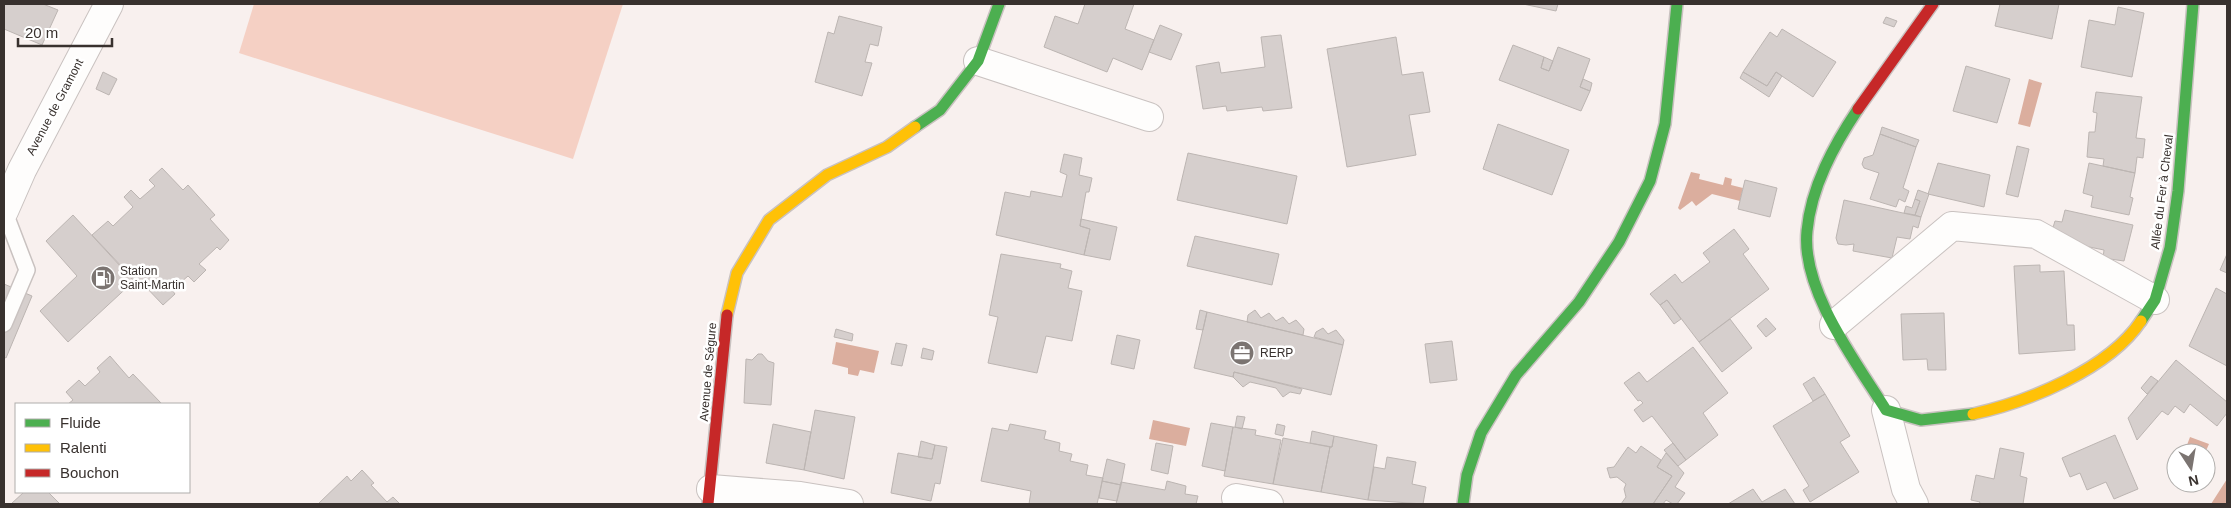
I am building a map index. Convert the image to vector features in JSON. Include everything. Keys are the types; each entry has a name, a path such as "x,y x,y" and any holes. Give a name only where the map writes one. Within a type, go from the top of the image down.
{"street":[{"name":"Avenue de Gramont","path":"4,210 22,170 109,4"},
{"name":"Avenue de Ségure","path":"710,497 725,324 737,273 769,220 827,175 886,147 940,110 978,61 1000,4"},
{"path":"1463,504 1467,475 1481,433 1516,375 1579,302 1620,242 1650,181 1665,124 1677,4"},
{"path":"1914,504 1906,489 1886,410 1834,324 1814,280 1807,232 1816,189 1843,133 1933,4"},
{"name":"Allée du Fer à Cheval","path":"1886,410 1921,420 1975,414 2036,396 2090,367 2131,336 2155,300 2170,248 2178,192 2193,4"},
{"path":"978,61 1149,117"},
{"path":"1834,324 1952,226 2036,234 2155,300"},
{"path":"710,497 800,496 849,504"},
{"path":"1236,498 1270,504"}],"lane":[{"path":"4,210 27,270 4,324"}],"shaded area":[{"path":"254,4 623,4 573,159 239,53"},
{"path":"2029,79 2042,83 2030,127 2018,124"},
{"path":"1691,172 1700,174 1699,179 1723,185 1725,177 1732,179 1731,185 1743,188 1740,201 1712,194 1696,206 1692,201 1680,210 1678,208"},
{"path":"836,342 879,351 874,373 860,370 858,376 848,374 848,368 832,364"},
{"path":"1153,420 1190,428 1186,446 1149,439"},
{"path":"2190,437 2206,443 2188,443"},
{"path":"2227,479 2227,504 2211,504"}],"building":[{"path":"4,4 43,4 58,10 42,45 4,29"},
{"path":"1085,4 1134,4 1125,29 1154,40 1142,70 1113,58 1107,72 1044,47 1055,16 1078,24"},
{"path":"1523,4 1558,4 1556,11"},
{"path":"2000,4 2059,4 2052,39 1995,26"},
{"path":"2118,7 2144,13 2132,77 2081,67 2089,20 2115,25"},
{"path":"839,16 882,27 878,46 870,44 865,62 872,63 862,96 815,82 828,32 834,34"},
{"path":"1886,17 1897,21 1894,27 1883,23"},
{"path":"1160,25 1182,34 1171,60 1149,52"},
{"path":"1782,29 1836,62 1813,97 1776,72 1767,86 1743,72 1770,32 1777,37"},
{"path":"1281,35 1292,108 1263,111 1262,107 1227,111 1226,106 1203,109 1196,66 1219,62 1221,73 1265,67 1261,37"},
{"path":"1396,37 1402,75 1423,72 1430,112 1409,115 1416,155 1347,167 1327,49"},
{"path":"1513,45 1544,57 1541,68 1549,71 1558,47 1590,59 1580,87 1590,91 1581,111 1499,80"},
{"path":"1544,57 1553,61 1549,71 1541,68"},
{"path":"1966,66 2010,79 1997,123 1953,111"},
{"path":"103,72 117,79 109,95 96,89"},
{"path":"1743,72 1767,86 1776,72 1782,76 1769,97 1740,78"},
{"path":"1583,79 1592,83 1590,91 1580,87"},
{"path":"2096,92 2142,97 2136,138 2145,139 2143,158 2137,157 2135,173 2103,166 2104,159 2087,157 2089,132 2095,132 2097,113 2093,112"},
{"path":"1498,124 1569,150 1552,195 1483,169"},
{"path":"1882,127 1919,140 1916,147 1880,134"},
{"path":"1880,134 1916,147 1903,188 1909,191 1905,202 1899,199 1896,207 1870,199 1879,173 1864,168 1862,164 1864,158 1873,155"},
{"path":"2017,146 2029,149 2018,197 2006,194"},
{"path":"1188,153 1297,176 1287,224 1177,200"},
{"path":"1064,154 1082,158 1079,175 1092,178 1089,192 1086,192 1080,226 1090,229 1084,255 996,235 1005,192 1030,197 1031,191 1062,197 1067,175 1060,172"},
{"path":"1938,163 1990,175 1984,207 1928,194"},
{"path":"2089,163 2135,173 2130,197 2133,198 2129,215 2091,207 2093,196 2083,193"},
{"path":"162,168 183,190 188,185 215,215 210,219 229,240 220,250 217,247 199,264 206,270 194,282 188,276 172,290 175,294 163,305 143,284 140,286 92,235 108,221 113,226 133,207 124,197 131,190 140,199 155,186 149,180"},
{"path":"1745,180 1777,188 1770,217 1738,209"},
{"path":"1918,190 1929,194 1921,217 1915,215 1920,201 1915,199"},
{"path":"1915,199 1920,201 1915,215 1904,213 1906,206 1912,208"},
{"path":"1844,200 1921,217 1918,228 1913,226 1910,239 1897,237 1892,258 1853,251 1854,244 1838,244 1836,238"},
{"path":"2065,210 2133,225 2124,261 2103,258 2104,250 2070,243 2051,234 2055,221 2062,222"},
{"name":"Station Saint-Martin","path":"73,215 134,281 68,342 40,311 77,276 46,241"},
{"path":"1081,219 1117,227 1110,260 1084,255 1090,229 1080,226"},
{"path":"1734,229 1749,249 1743,254 1769,289 1699,342 1667,300 1660,305 1650,294 1675,274 1682,283 1710,262 1703,253"},
{"path":"1195,236 1279,254 1272,285 1187,266"},
{"path":"1001,254 1061,264 1060,268 1072,271 1068,288 1082,291 1072,341 1046,336 1037,373 988,363 998,317 989,315"},
{"path":"2227,254 2227,273 2220,270"},
{"path":"2040,265 2040,272 2064,271 2067,325 2074,325 2075,350 2019,354 2014,266"},
{"path":"4,284 32,296 6,358 4,357"},
{"path":"2216,288 2227,294 2227,366 2189,346"},
{"path":"1667,300 1681,319 1674,324 1660,305"},
{"path":"1200,310 1207,312 1203,330 1196,329"},
{"path":"1255,310 1261,318 1269,313 1276,321 1283,317 1289,324 1296,320 1304,329 1303,335 1247,322 1248,315"},
{"path":"1207,312 1343,345 1331,395 1234,372 1233,377 1194,368"},
{"path":"1944,313 1946,370 1928,370 1927,359 1903,360 1901,314"},
{"path":"1766,318 1776,329 1766,337 1757,326"},
{"path":"1730,319 1752,348 1722,372 1699,342"},
{"path":"1323,328 1328,334 1336,330 1344,340 1343,345 1314,337 1316,332"},
{"path":"836,329 853,334 852,341 834,337"},
{"path":"1117,335 1140,340 1134,369 1111,364"},
{"path":"1452,341 1457,380 1430,383 1425,344"},
{"path":"896,343 907,345 902,366 891,364"},
{"path":"1693,347 1728,393 1703,413 1718,435 1686,460 1652,416 1643,422 1634,410 1643,403 1640,400 1638,401 1624,383 1639,372 1647,382"},
{"path":"923,348 934,351 932,360 921,358"},
{"path":"758,354 762,354 768,361 774,363 771,405 744,403 746,359 752,360"},
{"path":"110,356 129,378 133,374 161,403 69,403 73,400 66,392 79,380 85,386 100,372 97,368"},
{"path":"2176,360 2227,402 2227,413 2217,426 2190,404 2184,413 2175,406 2168,415 2162,411 2137,440 2128,418"},
{"path":"1234,372 1302,389 1300,394 1290,392 1283,397 1276,388 1250,382 1243,387 1233,377"},
{"path":"2151,376 2158,381 2147,394 2141,388"},
{"path":"1814,377 1825,394 1813,401 1803,384"},
{"path":"1825,394 1850,436 1840,442 1859,472 1810,502 1803,490 1809,486 1773,426"},
{"path":"815,410 855,417 844,479 804,470"},
{"path":"1237,416 1245,417 1242,429 1235,427"},
{"path":"1211,423 1233,427 1225,471 1202,466"},
{"path":"773,424 811,432 804,470 766,463"},
{"path":"1010,424 1046,431 1044,439 1060,443 1059,451 1072,454 1070,461 1088,465 1086,475 1103,478 1097,504 1029,504 1031,491 981,481 992,428 1008,431"},
{"path":"1277,424 1285,426 1283,436 1275,434"},
{"path":"1233,427 1256,430 1255,435 1281,440 1273,484 1224,476"},
{"path":"1312,431 1334,436 1332,447 1310,443"},
{"path":"2115,435 2138,489 2114,499 2106,482 2087,490 2080,473 2070,477 2062,458"},
{"path":"1334,436 1377,445 1368,500 1321,492"},
{"path":"1283,438 1330,447 1321,492 1273,484"},
{"path":"921,441 935,445 932,459 918,457"},
{"path":"1156,443 1173,446 1168,474 1151,470"},
{"path":"1673,443 1686,460 1678,466 1664,450"},
{"path":"935,445 947,447 940,484 935,483 931,501 891,493 898,453 932,459"},
{"path":"1641,446 1661,460 1657,467 1672,476 1653,504 1621,504 1626,497 1624,489 1626,484 1617,477 1610,478 1607,468 1614,467 1628,447 1636,453"},
{"path":"2000,448 2024,453 2020,476 2027,478 2023,504 1979,504 1980,502 1971,500 1976,475 1994,479"},
{"path":"1666,453 1684,473 1675,487 1685,493 1677,504 1666,500 1663,504 1653,504 1672,476 1657,467"},
{"path":"1387,457 1416,462 1412,484 1426,487 1423,504 1368,500 1374,467 1385,469"},
{"path":"1107,459 1125,464 1121,485 1102,481"},
{"path":"362,470 374,483 371,485 387,502 393,497 400,504 318,504 347,476 351,481"},
{"path":"1102,481 1121,485 1117,501 1099,498"},
{"path":"1167,481 1186,486 1185,494 1198,496 1196,504 1116,504 1121,482 1165,490"},
{"path":"1753,489 1762,502 1785,489 1795,504 1728,504"},
{"path":"23,493 49,493 60,504 11,504"}],"traffic: fast":[{"path":"915,127 940,110 978,61 999,4"},
{"path":"1463,504 1467,475 1481,433 1516,375 1579,302 1619,242 1650,181 1665,124 1677,4"},
{"path":"2141,321 2155,300 2170,248 2178,191 2193,4"},
{"path":"1858,109 1840,137 1825,167 1813,198 1809,215 1807,254 1821,301 1846,348 1886,410 1921,420 1973,414"}],"traffic: slow":[{"path":"727,315 737,273 769,220 827,175 887,147 915,127"},
{"path":"1973,414 2018,401 2066,381 2109,354 2127,338 2141,321"}],"traffic: jam":[{"path":"1858,109 1933,4"},
{"path":"708,504 727,315"}],"place":[{"name":"Station Saint-Martin","path":"103,278"},
{"name":"RERP","path":"1242,353"}]}
